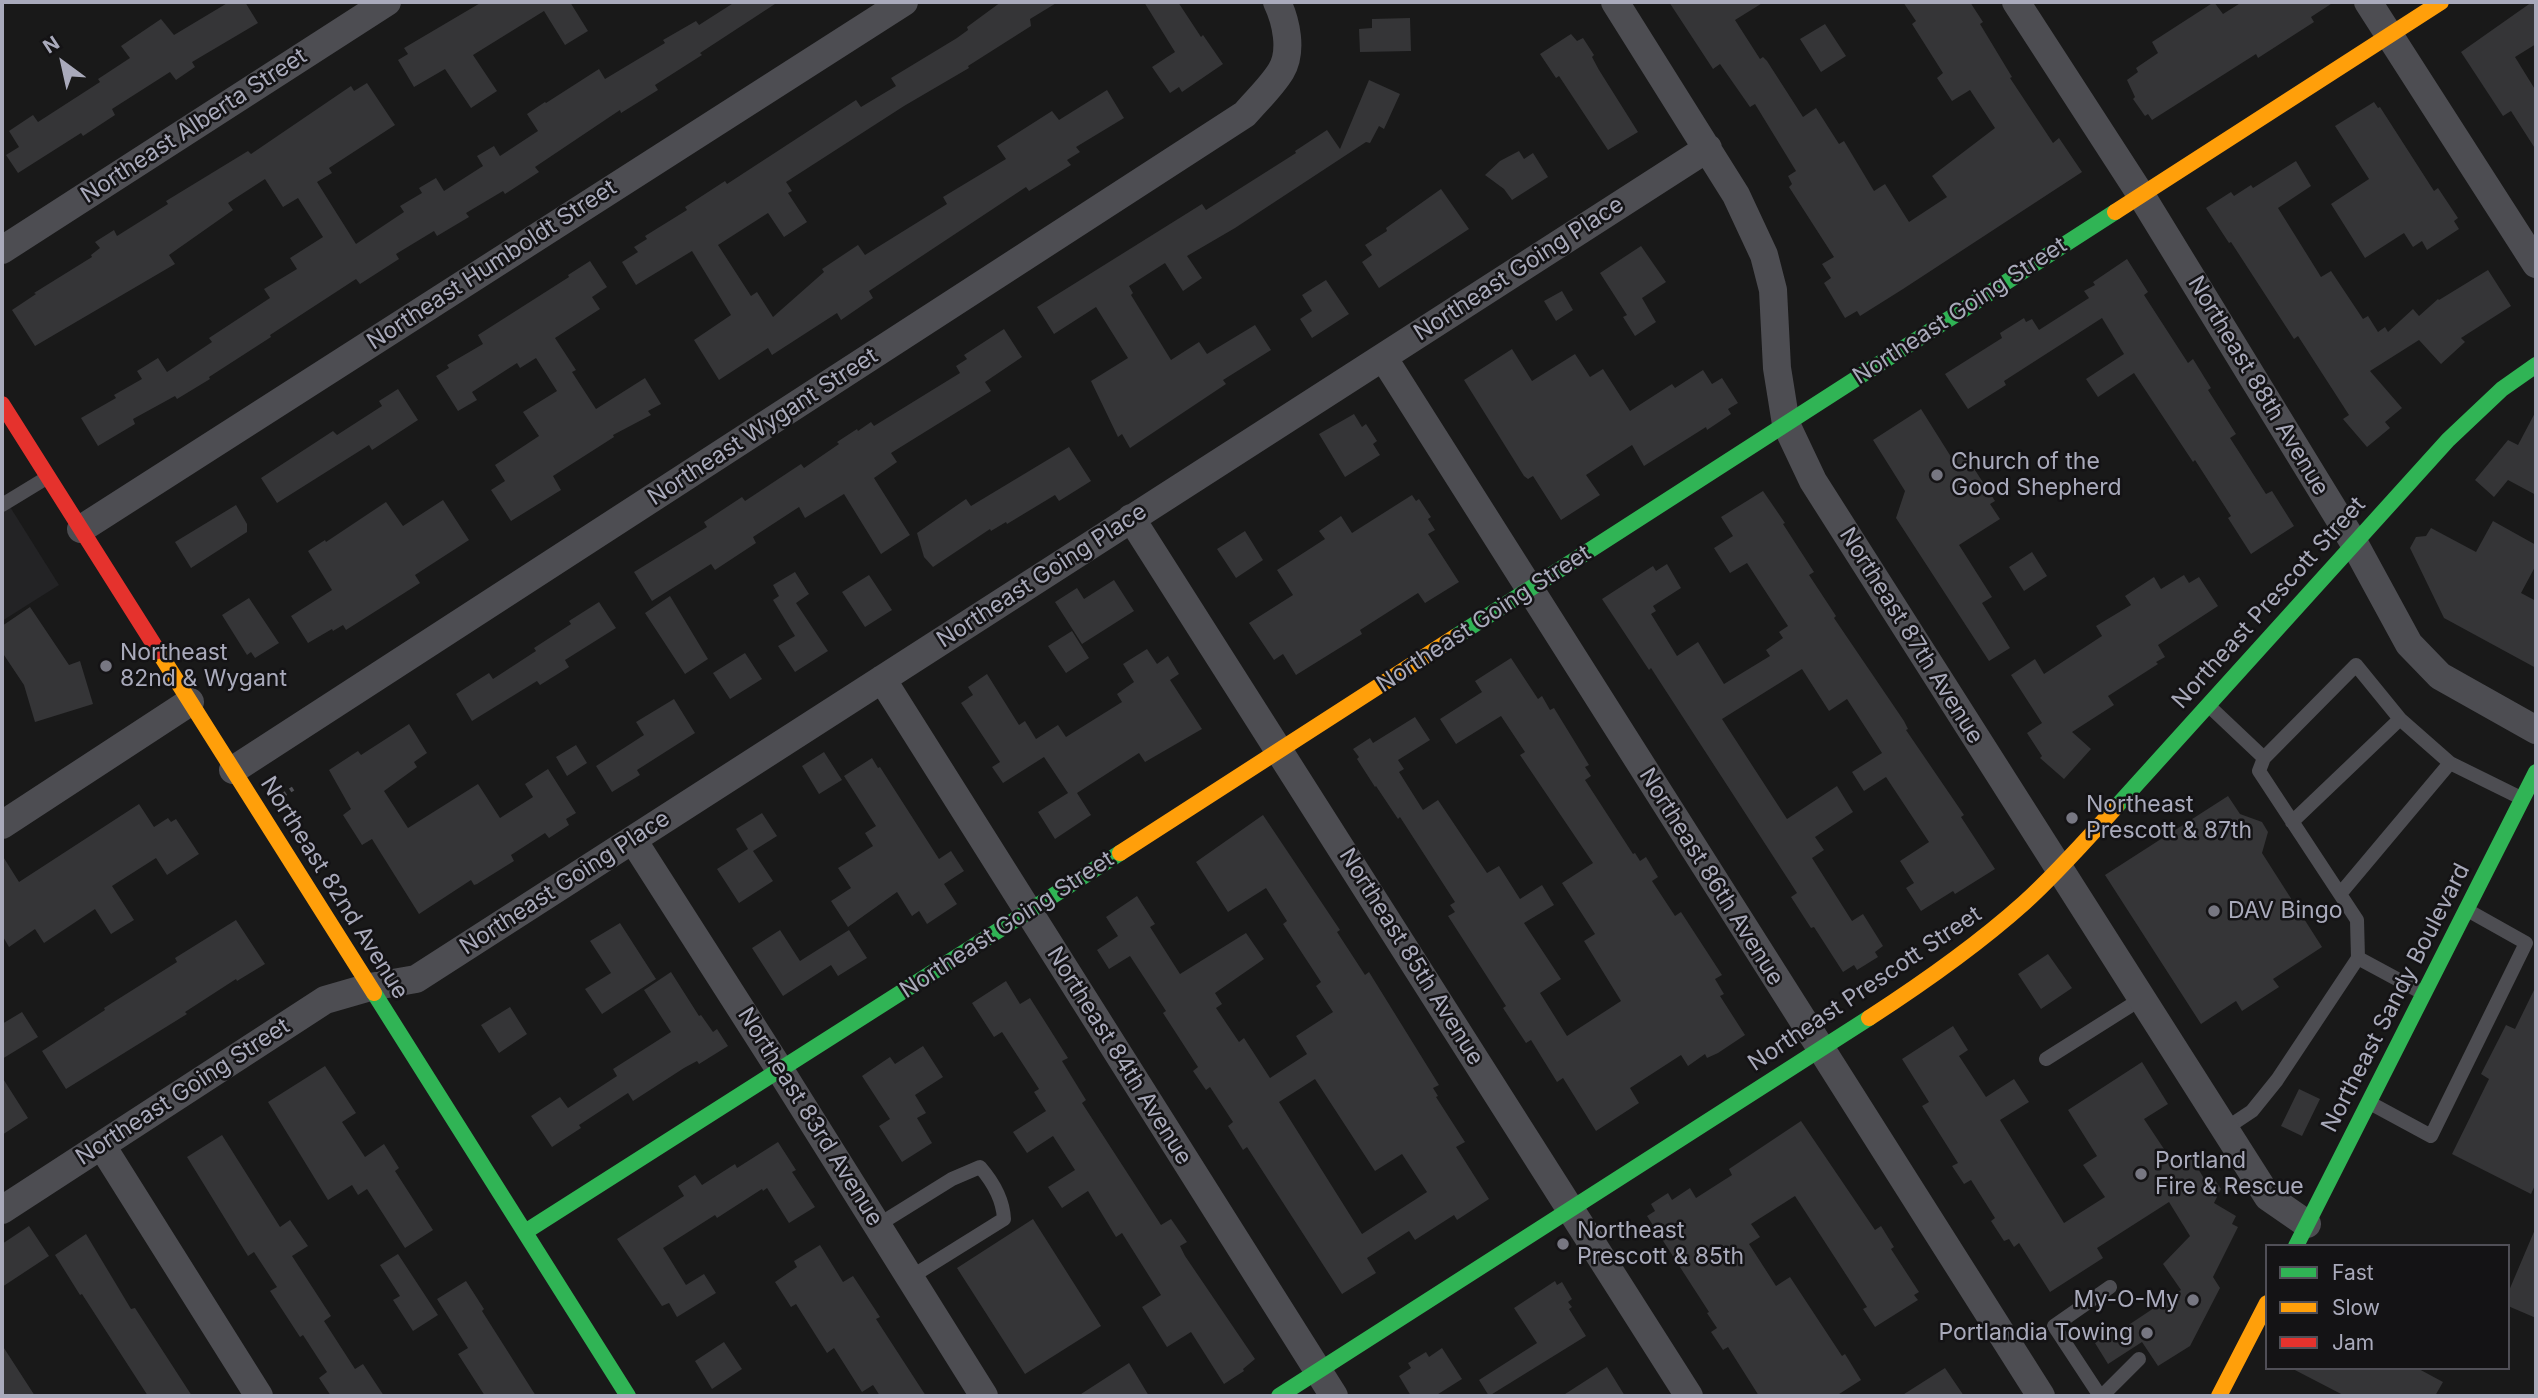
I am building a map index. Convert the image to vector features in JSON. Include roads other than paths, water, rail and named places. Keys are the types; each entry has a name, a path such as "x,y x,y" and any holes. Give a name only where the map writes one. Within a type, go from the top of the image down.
{"street":[{"name":"Northeast Alberta Street","path":"2,250 387,2"},
{"name":"Northeast Humboldt Street","path":"81,529 904,2"},
{"name":"Northeast Wygant Street","path":"233,770 1245,114 1282,71 1286,55 1286,20 1277,2"},
{"name":"Northeast 87th Avenue","path":"1615,2 1707,148 1752,226 1770,274 1777,368 1786,424 1813,481 2268,1196 2301,1235"},
{"name":"Northeast 88th Avenue","path":"2016,2 2141,195 2371,571 2396,624 2409,644 2426,664 2467,693 2536,730"},
{"path":"2368,2 2536,264"},
{"name":"Northeast Going Street","path":"525,1232 1279,751 2441,2"},
{"name":"Northeast Going Place","path":"370,987 415,979 1707,148"},
{"name":"Northeast 86th Avenue","path":"1383,357 2041,1396"},
{"name":"Northeast Prescott Street","path":"1279,1396 1947,966 2013,915 2059,870 2466,422 2502,389 2536,365"},
{"name":"Northeast 82nd Avenue","path":"2,404 16,438 48,477 628,1396"},
{"name":"Northeast 85th Avenue","path":"1131,518 1689,1396"},
{"name":"Northeast 84th Avenue","path":"882,679 1334,1396"},
{"path":"2,825 190,702"},
{"name":"Northeast Sandy Boulevard","path":"2301,1235 2536,772"},
{"name":"Northeast 83rd Avenue","path":"633,840 984,1396"},
{"name":"Northeast Going Street","path":"2,1210 325,1000 370,987"},
{"path":"102,1146 259,1396"},
{"path":"2219,1396 2265,1307"}],"lane":[{"path":"2,505 48,477"},
{"path":"2225,1129 2252,1111 2277,1080 2358,958 2357,920 2259,771 2264,758 2356,665 2400,719 2450,763 2522,799"},
{"path":"2208,705 2264,758"},
{"path":"2292,822 2400,719"},
{"path":"2340,894 2450,763"},
{"path":"2369,1102 2431,1136 2526,943 2466,909"},
{"path":"2358,958 2424,994"},
{"path":"2046,1059 2141,999"},
{"path":"878,1225 952,1179 981,1167 989,1177 1003,1207 1004,1219 911,1277"},
{"path":"2110,1287 2054,1326 2101,1396 2139,1359"}],"place":[{"name":"Church of the Good Shepherd","path":"1937,475"},
{"name":"Northeast 82nd & Wygant","path":"106,666"},
{"name":"Northeast Prescott & 87th","path":"2072,818"},
{"name":"DAV Bingo","path":"2214,911"},
{"name":"Portland Fire & Rescue","path":"2141,1174"},
{"name":"Northeast Prescott & 85th","path":"1563,1244"},
{"name":"My-O-My","path":"2193,1300"},
{"name":"Portlandia Towing","path":"2147,1333"}]}
